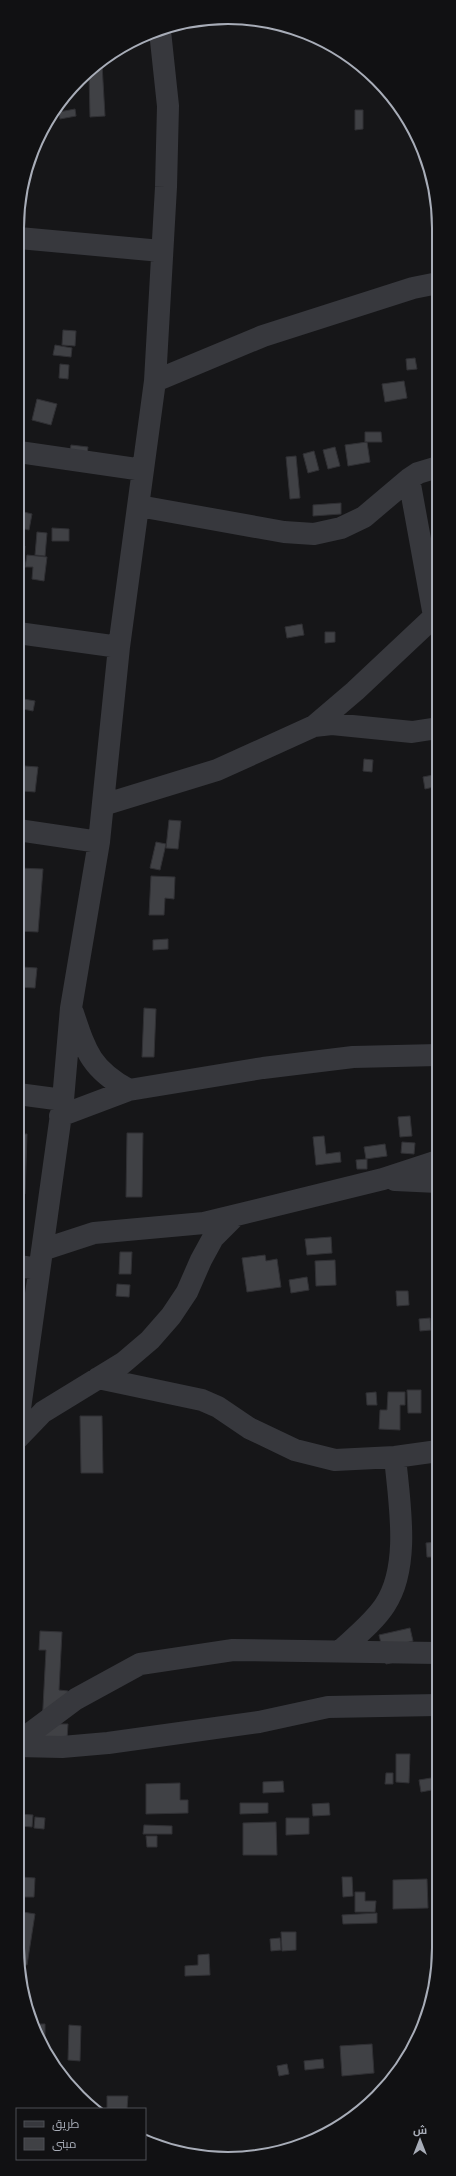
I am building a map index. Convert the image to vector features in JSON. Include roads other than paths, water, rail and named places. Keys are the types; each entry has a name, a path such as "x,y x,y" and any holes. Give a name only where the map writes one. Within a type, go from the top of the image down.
{"street":[{"path":"24,1358 62,1108 71,1008 99,842 119,647 155,380 161,251 166,187 168,106 160,36"},
{"path":"24,238 161,251"},
{"path":"413,288 432,273"},
{"path":"155,380 263,336 413,288 432,284"},
{"path":"24,453 143,470"},
{"path":"139,506 284,532 314,534 341,528 364,517 408,479 418,473 432,469"},
{"path":"408,479 432,595"},
{"path":"103,806 217,770 314,726 410,640 432,618"},
{"path":"24,635 119,647"},
{"path":"314,726 332,724 412,732 432,729"},
{"path":"24,831 99,842"},
{"path":"71,1008 92,1060 109,1079 129,1090"},
{"path":"24,1096 62,1108 129,1090 263,1068 352,1058 432,1055"},
{"path":"24,1264 40,1259 94,1233 204,1223 383,1179 432,1163"},
{"path":"383,1179 432,1182"},
{"path":"24,1432 43,1412 123,1363 150,1340 172,1316 187,1292 201,1260 214,1238 235,1216"},
{"path":"98,1378 202,1400 218,1407 249,1428 295,1450 334,1460 395,1457 432,1452"},
{"path":"340,1651 385,1605 393,1588 398,1569 402,1534 395,1457"},
{"path":"24,1738 76,1699 140,1664 233,1650 432,1653"},
{"path":"24,1746 62,1747 108,1743 259,1722 328,1707 432,1705"}]}
